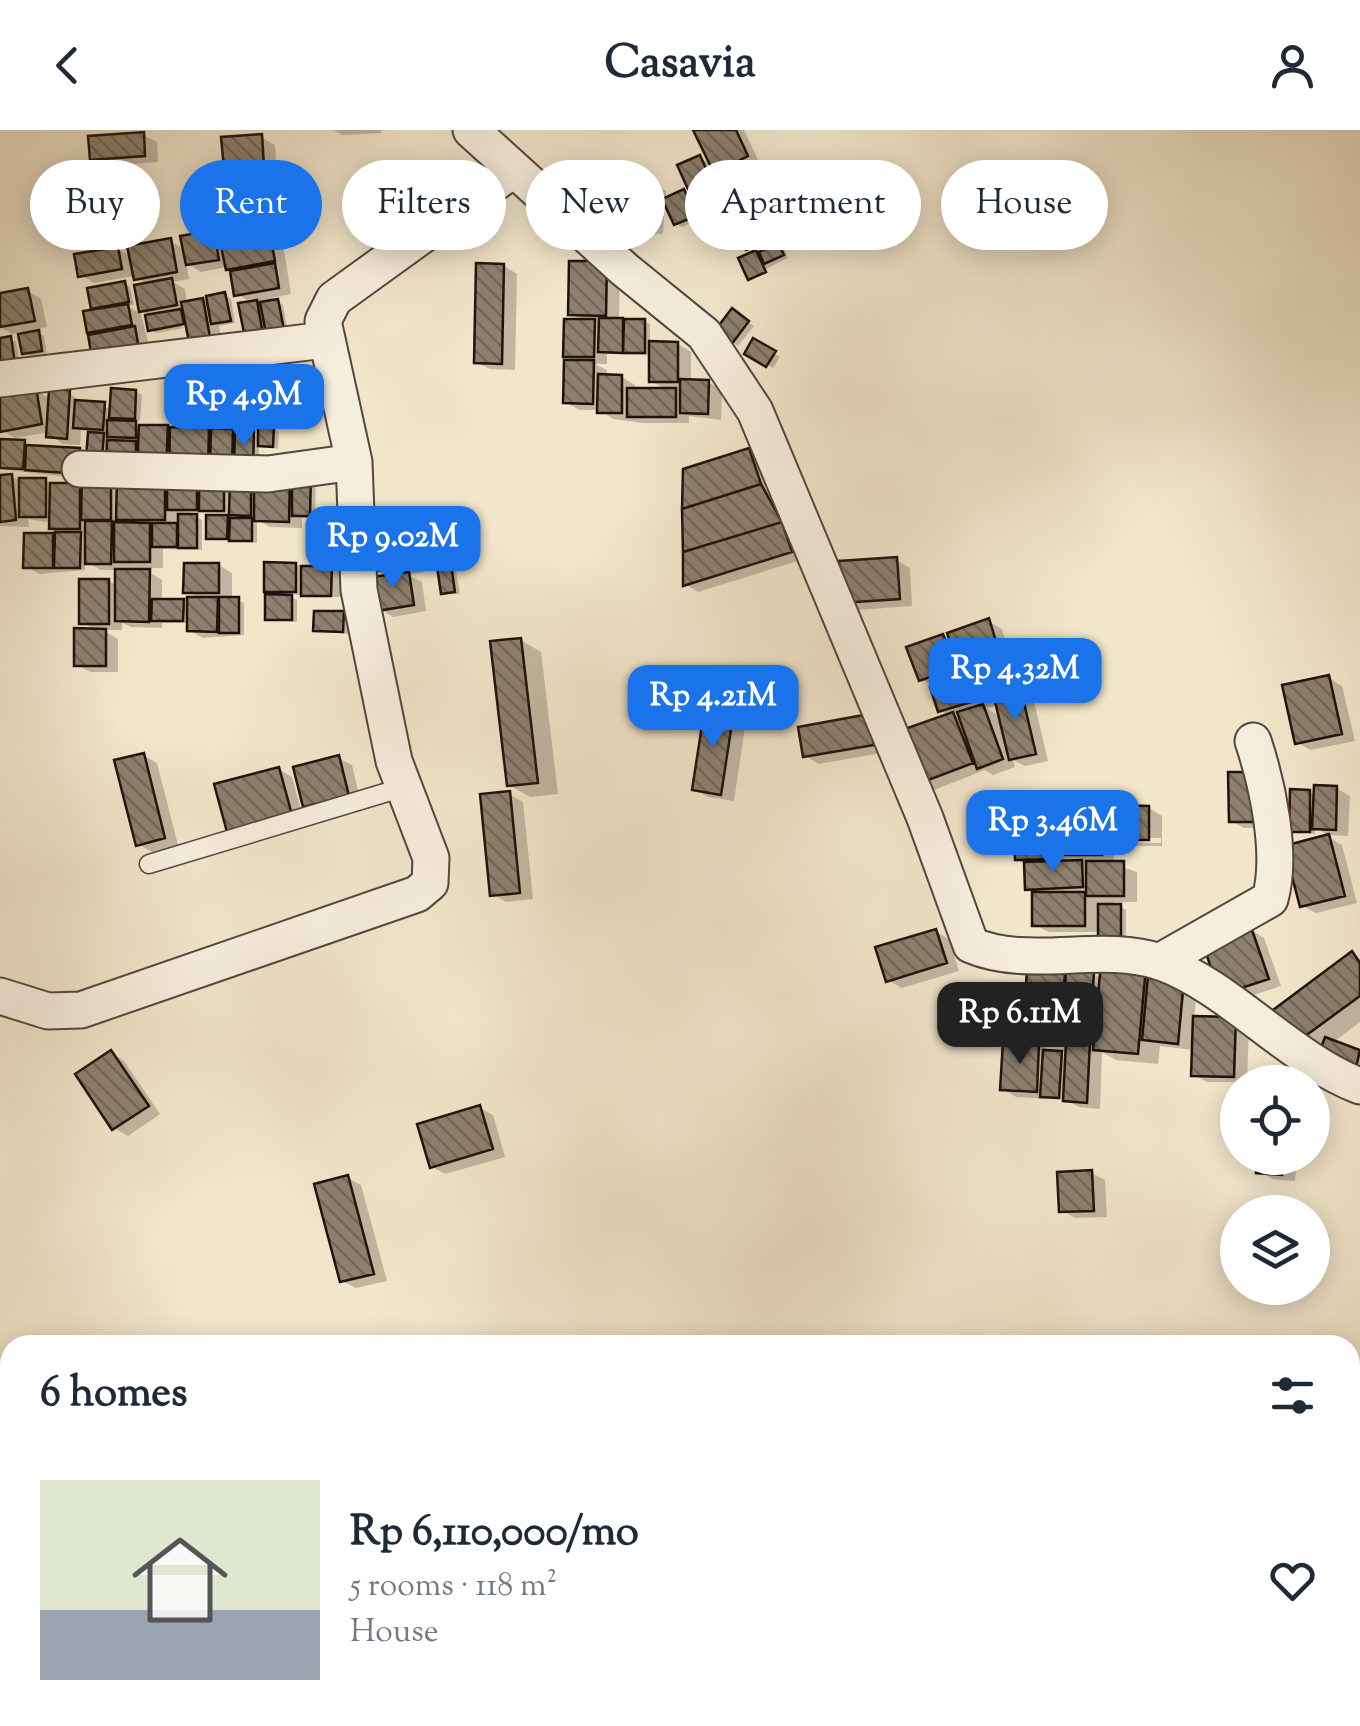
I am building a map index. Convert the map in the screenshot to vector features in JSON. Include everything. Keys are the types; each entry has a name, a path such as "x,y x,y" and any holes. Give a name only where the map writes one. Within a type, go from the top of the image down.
{"street":[{"path":"471,130 624,269 704,334 755,411 926,818 971,945 998,953 1132,955 1158,962 1191,976 1260,1025 1360,1086"},
{"path":"0,996 48,1011 81,1010 423,891 430,882 433,865 402,788 354,560 354,462 325,340 325,312 334,299 514,169"},
{"path":"0,379 325,340"},
{"path":"80,470 268,474 354,462"},
{"path":"1158,962 1270,898 1270,811 1266,778 1253,740"}],"lane":[{"path":"148,864 402,788"}],"building":[{"path":"693,130 736,130 748,156 740,160 708,160"},
{"path":"144,132 145,156 90,160 88,136"},
{"path":"262,134 264,160 223,160 221,137"},
{"path":"685,162 685,183 677,165"},
{"path":"684,189 685,220 674,225 665,198"},
{"path":"171,238 177,272 134,280 128,250 160,250 160,240"},
{"path":"119,250 122,269 78,277 74,254"},
{"path":"183,250 217,250 219,260 186,265"},
{"path":"222,250 273,250 275,261 226,270"},
{"path":"756,250 766,272 748,280 738,258"},
{"path":"782,250 784,255 764,264 759,252"},
{"path":"569,261 607,261 606,316 568,315"},
{"path":"275,263 279,288 234,296 230,271"},
{"path":"476,263 504,264 502,364 474,363"},
{"path":"172,278 177,305 139,312 134,285"},
{"path":"125,281 129,302 91,309 87,288"},
{"path":"28,288 35,321 0,327 0,293"},
{"path":"225,292 231,321 211,324 206,296"},
{"path":"203,298 211,343 190,347 181,302"},
{"path":"278,299 284,330 266,334 260,302"},
{"path":"257,300 263,335 245,338 238,303"},
{"path":"128,304 132,325 87,333 83,311"},
{"path":"732,308 749,321 731,345 714,332"},
{"path":"181,309 184,324 148,331 145,315"},
{"path":"599,318 623,318 623,353 598,352"},
{"path":"564,319 595,319 594,357 563,357"},
{"path":"624,319 645,319 645,353 623,353"},
{"path":"135,326 140,355 93,364 88,335"},
{"path":"39,330 42,351 22,354 18,334"},
{"path":"11,336 15,364 0,367 0,338"},
{"path":"753,338 776,351 766,367 744,354"},
{"path":"649,341 678,342 678,382 649,382"},
{"path":"287,358 292,399 229,407 224,365"},
{"path":"564,360 594,360 593,404 563,403"},
{"path":"598,374 622,375 622,413 597,413"},
{"path":"680,379 709,380 708,414 680,413"},
{"path":"36,387 42,424 0,432 0,394"},
{"path":"111,388 136,390 135,419 109,418"},
{"path":"627,388 676,388 676,417 627,417"},
{"path":"49,389 70,390 67,439 46,437"},
{"path":"75,400 105,402 103,430 73,428"},
{"path":"107,420 136,421 136,438 107,437"},
{"path":"139,425 168,425 166,469 137,469"},
{"path":"258,426 274,426 273,447 258,446"},
{"path":"170,427 209,428 208,470 169,469"},
{"path":"211,428 233,429 232,469 210,468"},
{"path":"235,430 254,431 253,467 234,467"},
{"path":"88,432 104,433 102,459 86,458"},
{"path":"0,439 25,440 23,469 0,468"},
{"path":"107,440 136,441 136,468 106,468"},
{"path":"26,445 80,448 79,474 25,470"},
{"path":"749,448 761,484 682,509 683,469"},
{"path":"12,474 16,520 0,522 0,475"},
{"path":"292,474 311,474 310,516 292,516"},
{"path":"82,477 111,477 111,520 81,520"},
{"path":"19,478 46,478 46,517 19,517"},
{"path":"199,479 224,479 224,511 199,511"},
{"path":"230,479 251,479 251,516 229,515"},
{"path":"254,479 290,479 289,522 254,521"},
{"path":"117,480 165,481 165,520 116,520"},
{"path":"167,480 197,480 197,510 167,510"},
{"path":"50,483 80,483 80,529 49,529"},
{"path":"761,484 782,522 683,552 682,509"},
{"path":"178,514 197,514 197,548 178,548"},
{"path":"206,515 228,515 227,539 206,539"},
{"path":"404,516 412,566 373,571 366,522"},
{"path":"230,518 252,518 252,541 229,541"},
{"path":"318,520 347,520 347,563 317,563"},
{"path":"85,521 112,521 111,564 85,564"},
{"path":"114,522 150,523 150,562 114,562"},
{"path":"782,522 792,552 683,586 683,552"},
{"path":"152,523 177,523 177,547 152,547"},
{"path":"55,532 81,532 80,568 54,568"},
{"path":"24,533 53,533 53,568 23,568"},
{"path":"897,557 900,599 841,603 839,561"},
{"path":"264,562 296,563 296,592 264,592"},
{"path":"184,563 219,563 219,593 183,593"},
{"path":"451,564 455,592 441,594 437,566"},
{"path":"301,566 332,566 331,596 301,596"},
{"path":"115,569 150,569 149,622 115,621"},
{"path":"409,572 414,605 377,611 372,577"},
{"path":"79,579 109,579 109,624 79,624"},
{"path":"265,594 292,595 292,620 265,620"},
{"path":"187,597 218,597 217,632 187,631"},
{"path":"219,597 239,597 239,633 219,633"},
{"path":"152,599 184,599 183,621 151,621"},
{"path":"314,611 344,611 343,632 313,631"},
{"path":"989,618 997,645 956,659 947,633"},
{"path":"74,628 106,629 106,666 74,666"},
{"path":"943,634 956,668 919,681 906,647"},
{"path":"521,638 538,783 507,786 490,641"},
{"path":"980,672 988,697 938,712 930,687"},
{"path":"1329,675 1342,734 1295,744 1282,685"},
{"path":"1020,686 1036,754 1009,760 993,693"},
{"path":"983,704 1003,759 977,769 957,712"},
{"path":"705,706 734,710 721,795 692,790"},
{"path":"953,712 973,763 918,784 899,731"},
{"path":"869,714 874,745 803,757 798,727"},
{"path":"144,753 165,838 136,846 114,760"},
{"path":"339,755 349,796 303,807 293,767"},
{"path":"279,767 292,815 227,832 214,784"},
{"path":"1228,772 1261,772 1261,822 1229,822"},
{"path":"1314,785 1337,786 1336,830 1312,829"},
{"path":"1290,789 1310,790 1310,832 1289,832"},
{"path":"510,791 520,893 490,896 480,794"},
{"path":"1107,805 1149,806 1149,840 1107,840"},
{"path":"1058,810 1102,810 1102,855 1058,855"},
{"path":"1052,814 1054,859 1015,860 1013,815"},
{"path":"1329,834 1345,896 1300,907 1284,846"},
{"path":"1082,860 1083,887 1025,890 1024,862"},
{"path":"1086,861 1124,861 1124,896 1086,896"},
{"path":"1032,892 1085,892 1085,926 1032,926"},
{"path":"1098,904 1121,904 1121,940 1098,940"},
{"path":"1251,927 1269,979 1220,995 1203,944"},
{"path":"936,929 947,963 886,982 875,947"},
{"path":"1352,951 1360,963 1360,996 1297,1042 1273,1010"},
{"path":"1101,963 1146,967 1138,1054 1093,1050"},
{"path":"1027,969 1065,972 1061,1033 1023,1031"},
{"path":"1066,969 1094,971 1090,1038 1063,1036"},
{"path":"1148,976 1184,980 1178,1044 1142,1040"},
{"path":"1193,1016 1236,1017 1234,1065 1220,1065 1220,1077 1191,1076"},
{"path":"1325,1037 1360,1050 1355,1072 1317,1058"},
{"path":"1003,1041 1039,1043 1037,1092 1000,1090"},
{"path":"1066,1041 1090,1042 1087,1103 1063,1101"},
{"path":"111,1050 149,1106 112,1130 75,1074"},
{"path":"1043,1050 1062,1051 1059,1098 1040,1097"},
{"path":"480,1105 493,1149 430,1168 417,1124"},
{"path":"1092,1170 1094,1211 1059,1212 1057,1172"},
{"path":"348,1175 374,1274 340,1282 314,1184"}]}
